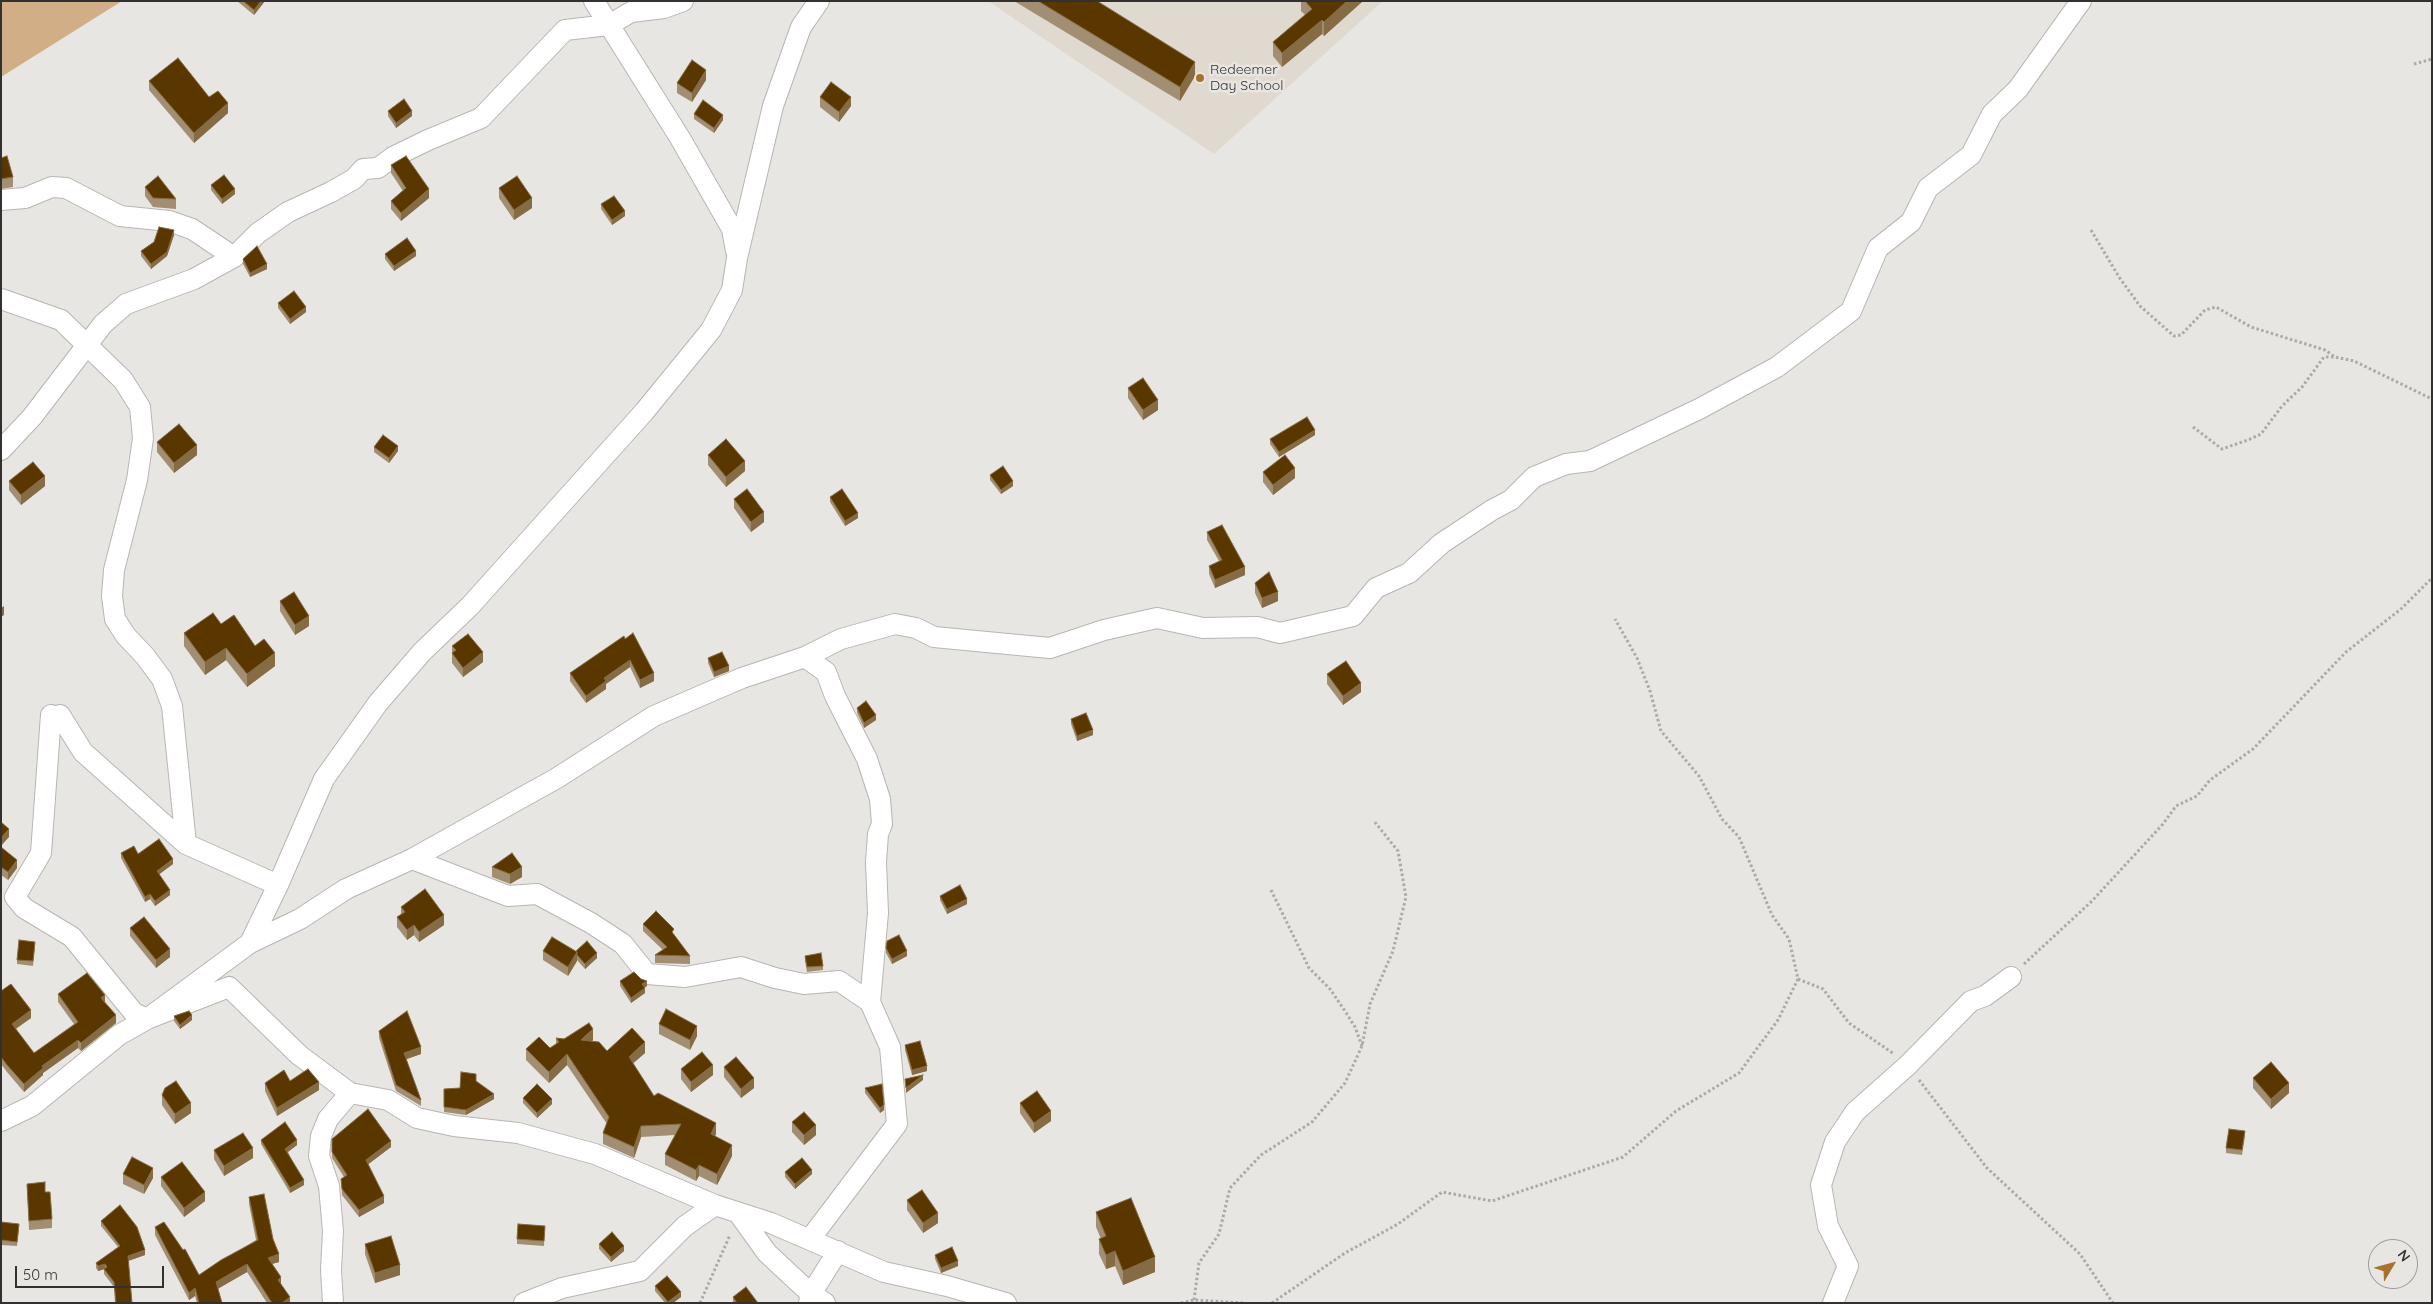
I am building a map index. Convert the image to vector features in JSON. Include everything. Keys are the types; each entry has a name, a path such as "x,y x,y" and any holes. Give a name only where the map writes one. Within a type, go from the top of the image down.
{"street":[{"path":"594,1 680,138 732,228 737,258"},
{"path":"2,448 32,417 103,324 126,304 194,279 234,257 258,233 288,212 354,179 363,169 378,168 393,157 428,140 481,118 565,30 609,25 631,12 664,8 683,1"},
{"path":"250,943 278,885 324,780 378,702 422,652 470,606 551,516 644,412 705,337 732,290 737,258 773,106 801,27 819,1"},
{"path":"1,1121 32,1106 111,1041 147,1020 250,943 300,919 346,889 412,859 557,778 654,716 742,678 805,658 841,639 895,624 916,628 934,637 1050,648 1104,630 1157,618 1203,628 1257,626 1280,633 1353,616 1376,588 1409,573 1442,543 1492,510 1512,500 1534,478 1566,464 1590,461 1699,409 1777,367 1851,311 1878,248 1911,222 1928,188 1971,155 1992,114 2018,88 2081,1"},
{"path":"1,200 24,198 52,187 66,188 120,216 142,220 169,220 192,229 234,257"},
{"path":"1,299 62,320 123,380 140,407 143,438 137,480 114,570 112,596 116,619 126,636 145,656 162,679 172,706 186,844"},
{"path":"805,658 826,672 835,696 867,759 880,799 882,824 878,834 876,862 878,913 870,1002 890,1047 897,1124 810,1239"},
{"path":"278,885 186,844 83,752 55,715 41,853 8,895 24,908 72,937 134,1014 147,1020 228,987 299,1055 350,1094 388,1100 417,1118 454,1126 518,1132 595,1154 715,1205 739,1214 771,1222 884,1272 988,1296 1006,1303"},
{"path":"412,859 508,896 537,894 591,923 623,944 647,974 685,977 741,966 775,978 804,984 839,981 870,1002"},
{"path":"1833,1303 1848,1266 1828,1226 1821,1184 1835,1142 1855,1112 1908,1065 1971,1001 1985,996 2011,977"},
{"path":"333,1303 331,1270 333,1231 329,1186 319,1156 321,1136 328,1119 350,1094"},
{"path":"524,1303 562,1288 640,1271 685,1226 715,1205"},
{"path":"739,1214 767,1253 815,1300 838,1251"}],"path":[{"path":"2414,64 2432,59"},
{"path":"2091,230 2119,277 2140,306 2174,336 2181,335 2205,310 2216,307 2251,327 2325,350 2336,357"},
{"path":"2194,427 2222,449 2261,434 2282,406 2302,387 2324,356 2354,361 2432,399"},
{"path":"2011,977 2092,901 2163,824 2176,806 2196,796 2210,780 2253,749 2346,652 2401,609 2432,578"},
{"path":"1272,1303 1345,1254 1398,1224 1442,1192 1492,1201 1623,1156 1676,1112 1739,1074 1778,1020 1798,979 1789,939 1772,915 1739,838 1722,819 1699,776 1661,732 1650,692 1636,658 1615,619"},
{"path":"1194,1300 1198,1263 1220,1234 1230,1188 1261,1155 1312,1122 1344,1083 1362,1046 1370,1004 1393,951 1406,897 1398,851 1374,821"},
{"path":"1271,890 1309,968 1330,989 1345,1011 1355,1027 1362,1046"},
{"path":"1798,979 1823,989 1849,1023 1884,1045 1908,1065 1987,1168 2080,1254 2113,1303"},
{"path":"700,1303 739,1214"},
{"path":"1181,1303 1194,1300 1243,1303"}],"shaded area":[{"path":"1,1 122,1 1,77"},
{"name":"Redeemer Day School","path":"988,1 1383,1 1214,154"}],"building":[{"path":"243,1 261,1 254,10"},
{"path":"1038,1 1097,1 1195,62 1180,87"},
{"path":"1305,1 1347,1 1324,22 1322,20 1282,53 1273,42 1312,9"},
{"path":"178,58 209,97 218,91 228,103 194,133 149,81"},
{"path":"692,60 706,70 692,93 677,83"},
{"path":"831,82 851,97 839,112 820,97"},
{"path":"404,99 412,111 396,123 388,111"},
{"path":"703,100 723,115 714,128 694,114"},
{"path":"7,156 13,177 1,179 1,158"},
{"path":"406,156 429,189 401,213 391,201 406,188 391,165"},
{"path":"224,175 235,189 222,199 211,185"},
{"path":"158,176 176,199 153,198 145,187"},
{"path":"517,176 532,198 514,210 499,188"},
{"path":"614,196 625,211 612,220 601,204"},
{"path":"159,227 174,230 167,252 151,264 141,251 154,242"},
{"path":"407,238 416,251 394,266 385,254"},
{"path":"257,246 267,264 250,273 243,259"},
{"path":"294,291 306,307 290,319 278,303"},
{"path":"1143,378 1158,400 1143,410 1128,388"},
{"path":"1307,417 1315,430 1279,452 1270,439"},
{"path":"179,424 197,445 174,463 157,442"},
{"path":"383,435 398,446 389,458 374,447"},
{"path":"726,439 745,461 726,477 708,455"},
{"path":"1285,455 1295,468 1273,485 1263,472"},
{"path":"33,462 45,476 21,495 9,481"},
{"path":"1003,466 1013,481 1001,490 990,475"},
{"path":"747,489 764,512 751,522 734,499"},
{"path":"842,489 858,513 845,521 830,497"},
{"path":"1222,525 1245,567 1215,580 1209,566 1222,560 1207,532"},
{"path":"1269,572 1278,592 1262,598 1255,583"},
{"path":"294,592 309,616 295,625 280,601"},
{"path":"213,613 221,624 234,615 255,646 264,639 275,653 247,674 226,648 205,662 184,633"},
{"path":"633,633 654,673 640,680 630,660 604,678 606,681 586,696 570,673 624,636 625,639"},
{"path":"468,634 483,652 463,668 452,653 456,650 452,646"},
{"path":"722,652 729,666 714,672 708,658"},
{"path":"1346,661 1361,683 1343,696 1327,674"},
{"path":"866,701 876,715 864,723 857,708"},
{"path":"1086,713 1093,730 1077,736 1071,719"},
{"path":"1,822 9,829 1,838"},
{"path":"159,839 173,859 157,871 170,890 155,901 150,894 145,897 121,853 134,846 138,854"},
{"path":"1,847 17,860 8,872 1,867"},
{"path":"512,853 522,867 510,874 492,867"},
{"path":"960,885 967,899 947,909 940,896"},
{"path":"425,889 444,915 419,932 414,925 407,930 397,917 405,912 401,907"},
{"path":"656,911 674,929 672,932 690,956 655,955 667,947 643,924"},
{"path":"144,917 170,949 156,960 130,928"},
{"path":"899,935 907,951 892,959 886,948 887,941"},
{"path":"552,937 577,952 568,967 543,951"},
{"path":"19,940 35,942 33,961 17,960"},
{"path":"587,941 597,953 585,964 576,951"},
{"path":"821,953 823,966 807,967 805,956"},
{"path":"634,972 641,979 647,981 642,984 645,988 631,998 620,981"},
{"path":"87,973 105,995 101,998 116,1015 81,1043 78,1040 42,1066 43,1068 24,1084 1,1057 1,991 11,984 31,1010 12,1024 34,1053 78,1022 58,994"},
{"path":"666,1009 697,1026 690,1040 659,1024"},
{"path":"189,1011 192,1015 180,1025 174,1016"},
{"path":"407,1011 421,1047 404,1053 421,1100 396,1085 379,1031"},
{"path":"589,1023 593,1029 581,1040 599,1042 607,1051 632,1028 645,1042 629,1057 654,1096 658,1093 716,1123 711,1134 732,1145 717,1174 699,1165 696,1170 665,1154 681,1124 641,1126 634,1147 603,1133 609,1117 567,1054 549,1072 526,1049 539,1037 550,1048 559,1042 556,1038 564,1039"},
{"path":"920,1041 927,1066 912,1070 905,1045"},
{"path":"702,1052 713,1065 691,1082 681,1069"},
{"path":"736,1057 754,1078 741,1089 724,1067"},
{"path":"2271,1062 2289,1083 2271,1099 2253,1078"},
{"path":"308,1069 319,1082 277,1108 265,1083 284,1070 290,1081"},
{"path":"461,1072 476,1074 476,1081 494,1094 466,1110 444,1107 444,1089 460,1088"},
{"path":"923,1075 906,1088 905,1079"},
{"path":"176,1081 191,1103 175,1114 162,1095 165,1088"},
{"path":"537,1084 552,1099 537,1113 523,1098"},
{"path":"882,1084 884,1105 880,1108 865,1088"},
{"path":"1037,1091 1051,1111 1034,1123 1020,1103"},
{"path":"368,1109 391,1141 366,1160 384,1196 359,1210 342,1189 341,1179 347,1175 332,1152 332,1139"},
{"path":"804,1112 816,1125 804,1135 792,1122"},
{"path":"285,1122 297,1140 285,1149 304,1180 290,1188 261,1140"},
{"path":"2229,1129 2245,1131 2242,1150 2226,1148"},
{"path":"243,1133 253,1148 224,1166 214,1150"},
{"path":"132,1157 153,1168 144,1185 123,1174"},
{"path":"802,1158 812,1170 795,1184 785,1172"},
{"path":"182,1162 205,1192 184,1208 161,1177"},
{"path":"45,1182 45,1192 50,1192 52,1219 29,1221 27,1184"},
{"path":"922,1190 938,1213 923,1223 907,1200"},
{"path":"264,1194 273,1239 279,1254 268,1258 281,1277 278,1280 290,1297 282,1303 272,1303 247,1264 216,1282 222,1303 199,1303 195,1288 189,1293 155,1227 164,1222 183,1250 185,1249 199,1275 221,1260 258,1240 249,1197"},
{"path":"1131,1198 1155,1257 1123,1271 1115,1251 1106,1255 1099,1239 1106,1236 1096,1212"},
{"path":"120,1205 137,1227 145,1250 128,1256 132,1303 116,1303 114,1282 104,1269 107,1267 105,1264 98,1266 96,1263 120,1246 101,1221"},
{"path":"1,1222 19,1224 17,1242 1,1240"},
{"path":"518,1224 545,1226 544,1241 517,1239"},
{"path":"612,1232 624,1246 611,1257 599,1244"},
{"path":"391,1236 400,1265 375,1273 365,1244"},
{"path":"952,1247 958,1261 941,1268 935,1255"},
{"path":"667,1276 681,1292 668,1302 655,1286"},
{"path":"746,1287 758,1303 737,1303 733,1297"}],"place":[{"name":"Redeemer Day School","path":"1200,78"}]}
